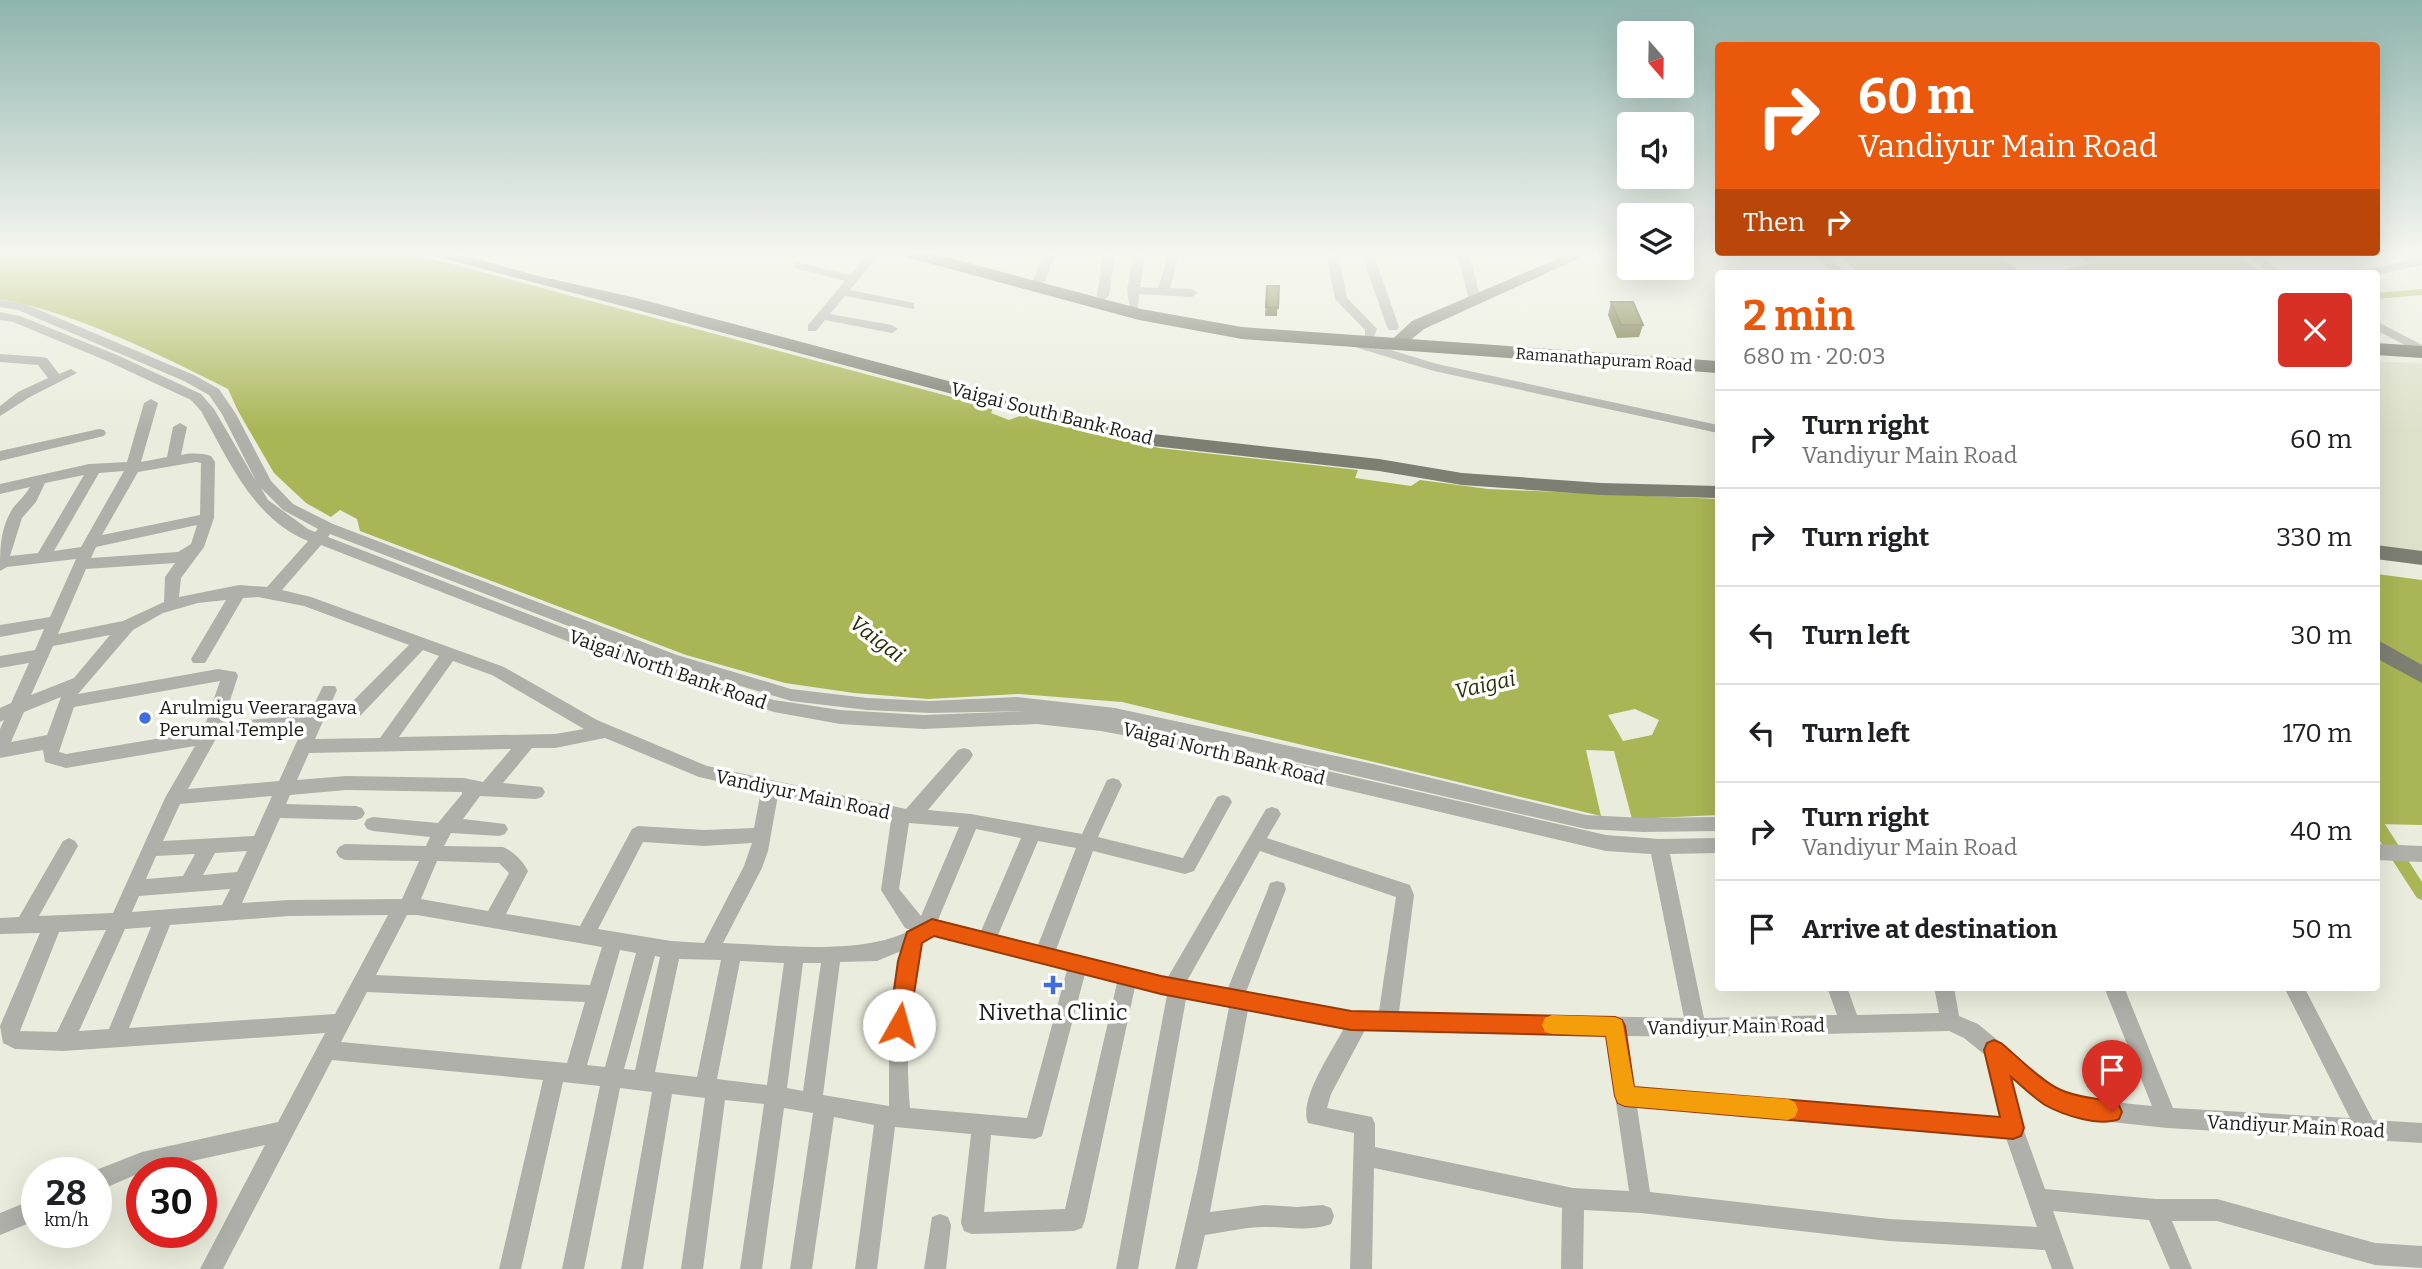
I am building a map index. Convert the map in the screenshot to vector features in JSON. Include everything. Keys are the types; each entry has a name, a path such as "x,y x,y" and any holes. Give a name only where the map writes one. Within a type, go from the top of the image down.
{"highway":[{"name":"Ramanathapuram Road","path":"1133,312 1242,332 1396,336 1637,354 1715,357"},
{"name":"Ramanathapuram Road","path":"1199,312 1289,332 1357,336"},
{"name":"Ramanathapuram Road","path":"1396,336 1715,367"},
{"path":"2380,349 2422,351"},
{"path":"2380,358 2422,360"}],"main road":[{"name":"Vaigai South Bank Road","path":"672,312 1144,439 1378,465 1462,479 1601,489 1715,492"},
{"name":"Vaigai South Bank Road","path":"700,312 1154,430 1353,451 1463,466 1595,478 1715,482"},
{"path":"1396,336 1449,312"},
{"path":"2380,553 2422,558"},
{"path":"2380,566 2422,571"},
{"path":"2380,649 2422,675"}],"street":[{"name":"Vaigai North Bank Road","path":"33,312 189,378 214,392 229,414 265,484 288,507 323,533 642,664 774,706 840,717 923,722 1037,717 1101,724 1170,737 1236,757 1592,840 1659,847 1715,845"},
{"path":"812,328 824,312"},
{"path":"1347,312 1357,336 1434,368 1715,428"},
{"path":"1388,312 1396,336"},
{"name":"Vaigai North Bank Road","path":"0,316 16,319 112,358 196,397 207,408 263,503 303,533 323,533 673,660 791,695 867,705 930,707 1017,703 1115,713 1586,822 1715,824"},
{"path":"821,316 892,329"},
{"path":"2380,327 2422,351"},
{"path":"0,358 42,361 55,378"},
{"path":"0,412 23,394 71,373"},
{"path":"0,749 42,648 86,553 132,467 151,403"},
{"path":"173,461 180,427"},
{"path":"0,456 99,433"},
{"path":"0,489 94,469 206,458 207,519 197,548 173,577 171,605"},
{"path":"44,556 94,469"},
{"path":"40,480 32,499 15,516 6,536 1,564 44,556 86,553 189,555"},
{"path":"86,553 207,519"},
{"path":"270,594 323,533"},
{"path":"199,659 239,592"},
{"name":"Vandiyur Main Road","path":"0,715 19,707 70,694 86,677 103,651 127,626 171,605 198,597 239,592 270,594 306,601 498,671 606,731 705,772 907,816 890,890 912,922 924,930 986,941 1175,988 1359,1021 1696,1028 1950,1022 1962,1025 2038,1087 2064,1103 2084,1109 2167,1118 2422,1133"},
{"path":"0,631 54,622"},
{"path":"0,662 127,626"},
{"path":"354,711 420,643"},
{"path":"386,744 450,653"},
{"path":"63,1042 98,976 119,921 175,797 211,733 230,683 230,676 70,694 53,741 51,757 66,761 211,733 314,722"},
{"path":"228,913 329,690"},
{"path":"303,746 526,743 555,741 606,731"},
{"path":"0,749 53,741"},
{"path":"211,1269 445,828 478,788 526,743"},
{"path":"907,816 964,755"},
{"path":"175,797 346,783 536,792"},
{"path":"1044,955 1112,785"},
{"path":"709,952 753,868 771,787"},
{"path":"907,816 971,821 1087,842 1185,866 1223,802"},
{"path":"274,811 356,813"},
{"path":"1127,1269 1175,988 1272,814"},
{"path":"866,1269 893,1116 899,1025 908,961 971,821"},
{"path":"373,824 499,830"},
{"path":"1623,824 1628,845"},
{"path":"986,941 1032,833"},
{"path":"585,935 638,834 704,838 762,835"},
{"path":"1256,842 1403,891 1405,895 1388,1021"},
{"path":"151,849 259,843"},
{"path":"188,884 210,845"},
{"path":"24,925 69,846"},
{"path":"1659,847 1696,1028"},
{"path":"345,852 503,855 519,871 492,921"},
{"path":"134,888 242,880"},
{"path":"1186,1269 1237,999 1277,889"},
{"path":"0,926 119,921 289,908 405,907 671,950 795,954 877,952 924,930"},
{"path":"116,1039 164,918"},
{"path":"53,923 10,1026 10,1036 15,1040 63,1042 342,1023"},
{"path":"510,1269 564,1072 597,994 613,940"},
{"path":"573,1269 612,1077 648,945"},
{"path":"632,1269 671,950"},
{"path":"692,1269 710,1088 732,952"},
{"path":"751,1269 773,1096 795,954"},
{"path":"801,1269 832,954"},
{"path":"327,1050 654,1081 773,1096 893,1116 1035,1129 1078,964"},
{"path":"982,1124 972,1223 1074,1220 1128,977"},
{"path":"362,983 597,994"},
{"path":"1838,991 1850,1024"},
{"path":"1945,991 1950,1022"},
{"path":"2116,991 2167,1118"},
{"path":"2296,991 2367,1130"},
{"path":"1359,1021 1321,1091 1315,1116 1365,1124 1361,1269"},
{"path":"1615,1026 1641,1202"},
{"path":"1994,1050 2013,1128 2063,1269"},
{"path":"1625,1096 2013,1128"},
{"path":"112,1175 142,1163 286,1130"},
{"path":"1363,1155 1573,1199 1641,1202 1889,1230 2052,1239"},
{"path":"1572,1269 1573,1199"},
{"path":"2038,1199 2156,1210 2217,1210 2378,1261 2422,1257"},
{"path":"2156,1210 2181,1269"},
{"path":"0,1224 21,1215"},
{"path":"1196,1225 1264,1216 1322,1216"},
{"path":"935,1269 940,1224"}],"shaded area":[{"path":"2380,362 2422,363 2422,554 2380,548"}],"water":[{"name":"Vaigai","path":"51,312 633,312 993,408 991,413 1009,420 1023,415 1159,448 1358,470 1355,478 1411,486 1420,480 1488,489 1715,499 1715,815 1632,819 1614,751 1586,750 1601,816 1122,702 1019,694 928,699 854,693 785,683 686,655 360,531 357,519 340,510 331,517 306,503 274,473 228,389 146,349","holes":["1635,709 1659,720 1652,735 1623,741 1608,715"]},
{"path":"2380,574 2422,580 2422,825 2380,824"}],"building":[{"path":"1615,312 1637,312 1643,325 1621,325"}],"waterway":[{"path":"2380,828 2422,894"}],"slow traffic":[{"path":"1552,1025 1615,1026 1625,1096 1788,1110"}],"place":[{"name":"Arulmigu Veeraragava Perumal Temple","path":"145,718"},
{"name":"Nivetha Clinic","path":"1053,985"}],"route":[{"path":"899,1025 914,938 932,927 1161,985 1351,1020 1615,1026 1625,1096 2013,1128 1994,1050 2052,1098 2084,1109 2112,1112"}]}
